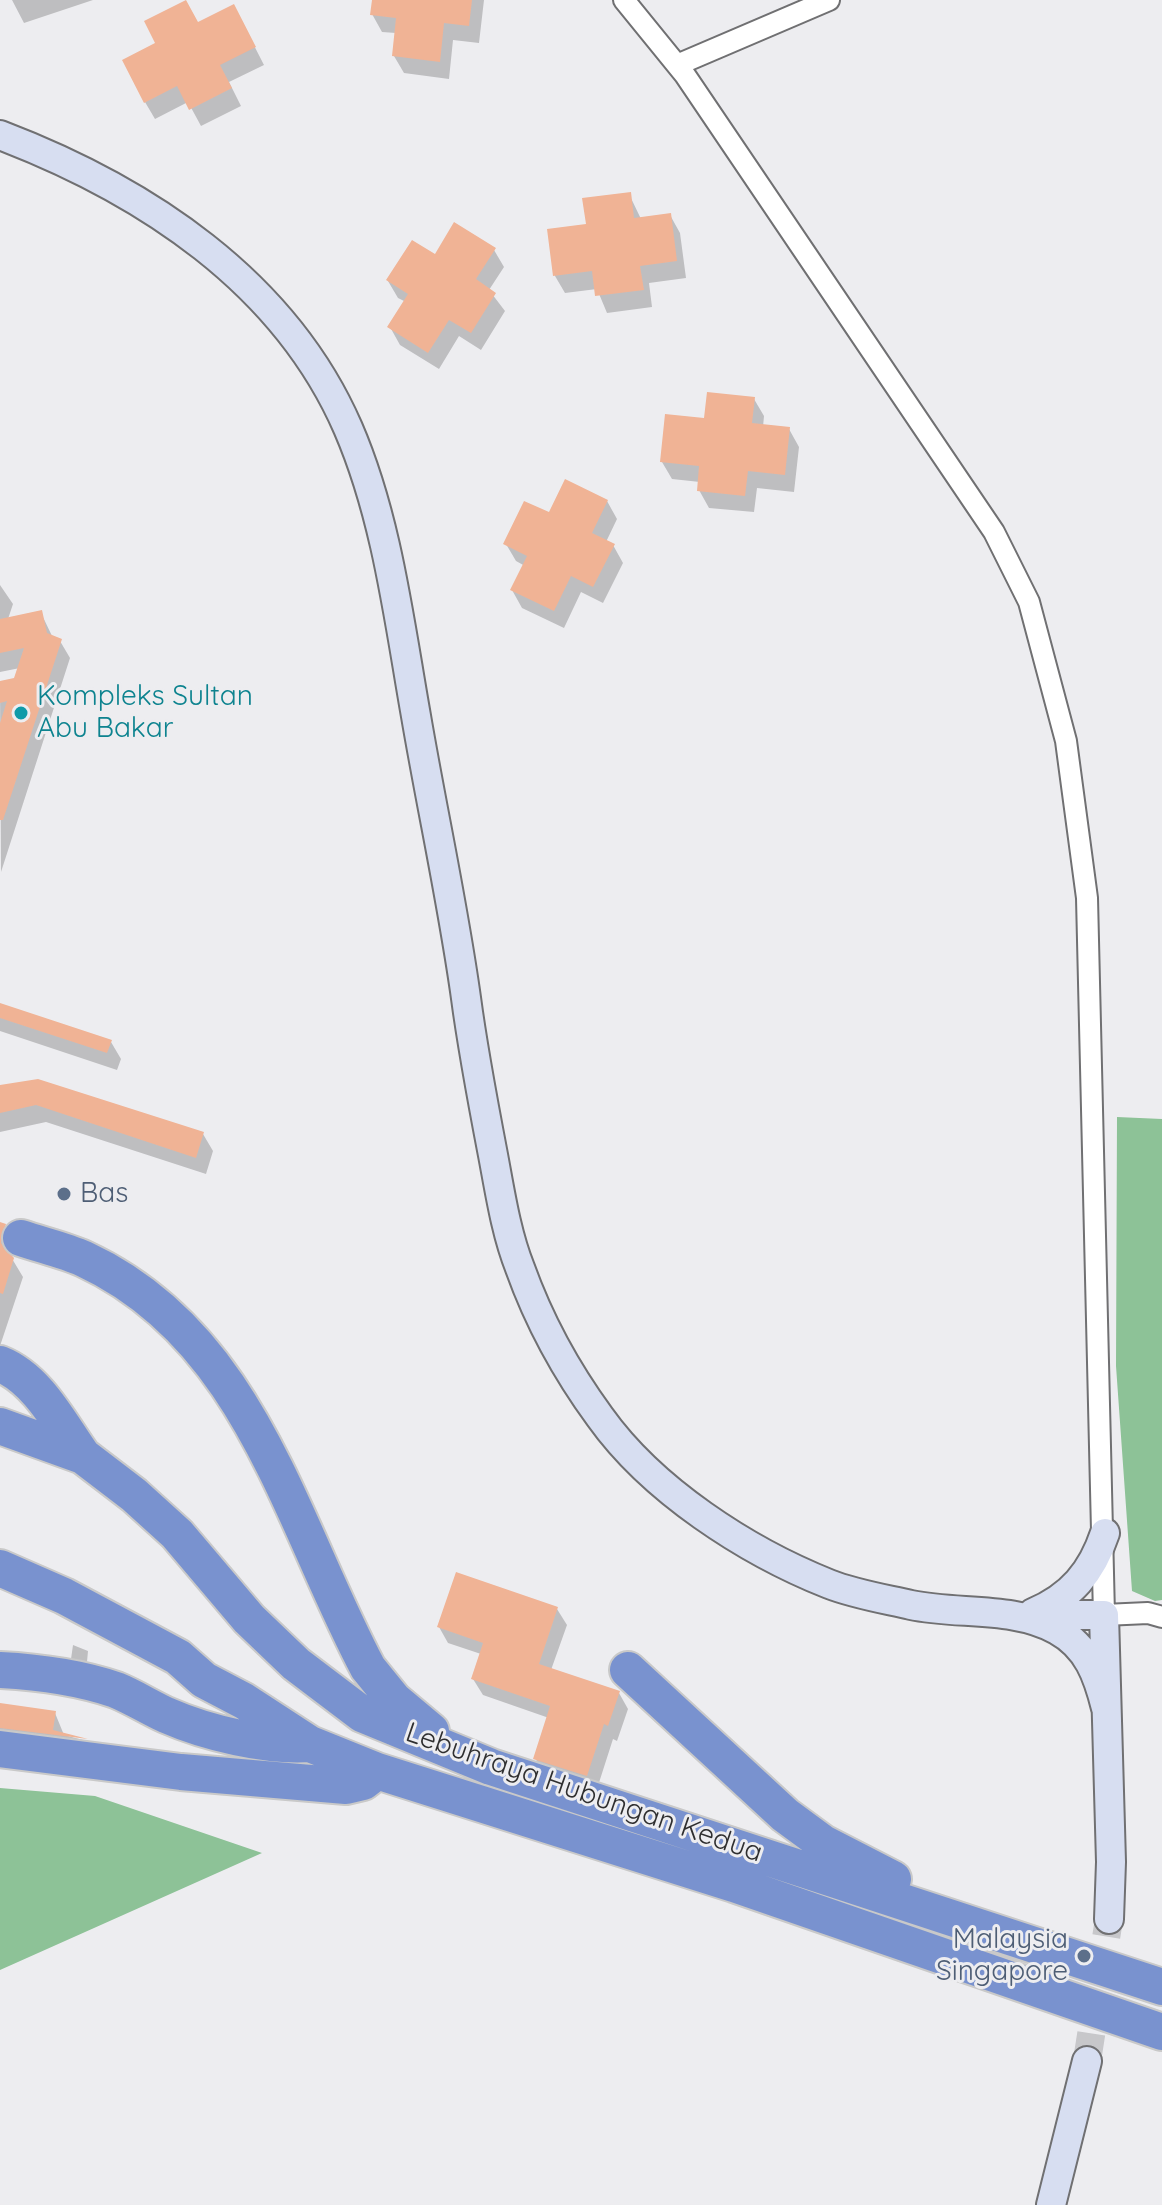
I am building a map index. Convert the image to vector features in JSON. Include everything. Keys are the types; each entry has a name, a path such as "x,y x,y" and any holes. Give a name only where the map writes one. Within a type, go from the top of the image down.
{"highway":[{"path":"21,1238 82,1259 117,1279 179,1327 213,1363 249,1416 368,1668 387,1693 437,1736 442,1749"},
{"path":"0,1364 15,1370 32,1385 83,1456"},
{"name":"Lebuhraya Hubungan Kedua","path":"0,1426 83,1456 177,1534 249,1619 296,1664 362,1714 442,1749 1162,1987"},
{"path":"0,1568 64,1596 178,1657 204,1680 298,1736"},
{"path":"0,1591 177,1674 204,1680"},
{"path":"0,1670 34,1672 112,1689 167,1716 278,1746 362,1714"},
{"path":"628,1670 785,1815 823,1843 971,1923"},
{"path":"0,1678 22,1690 70,1703 147,1719 167,1716"},
{"name":"Lebuhraya Hubungan Kedua","path":"298,1736 377,1771 734,1884 1162,2032"},
{"path":"0,1749 181,1772 346,1786 363,1782 377,1771"}],"street":[{"path":"624,0 677,65 994,532 1029,602 1066,741 1087,898 1105,1533 1104,1615 1111,1862 1109,1919"},
{"path":"677,65 829,0"},
{"path":"0,135 65,160 191,234 245,282 303,350 347,425 371,495 394,589 500,1195 518,1266 552,1341 578,1385 623,1446 653,1477 756,1546 831,1585 916,1606 994,1614 1148,1613 1162,1617"},
{"path":"1028,1615 1050,1606 1077,1584 1097,1555 1105,1533"},
{"path":"994,1614 1057,1630 1082,1649 1098,1675 1106,1708"},
{"path":"1051,2205 1087,2061"}],"green space":[{"path":"1117,1117 1162,1119 1162,1600 1155,1601 1132,1591 1116,1366"},
{"path":"0,1788 95,1796 262,1853 0,1970"}],"building":[{"path":"186,0 198,22 234,4 256,47 220,65 232,88 189,110 177,86 144,103 122,60 155,43 144,21"},
{"path":"372,0 472,0 469,26 444,23 440,62 392,56 396,18 370,15"},
{"path":"631,192 634,218 671,213 677,261 640,266 644,290 595,296 592,271 553,276 547,229 586,224 582,198"},
{"path":"454,222 496,248 476,279 496,293 471,333 449,320 428,353 387,327 408,294 386,280 412,240 435,254"},
{"path":"707,392 755,397 752,423 790,427 785,475 748,471 745,496 697,491 699,466 660,462 665,414 704,418"},
{"path":"565,479 608,500 592,533 615,544 593,587 571,576 554,611 510,590 527,556 503,544 524,501 549,512"},
{"name":"Kompleks Sultan Abu Bakar","path":"42,610 47,633 62,639 3,820 0,820 0,723 7,701 0,703 0,681 14,678 24,648 0,653 0,619"},
{"path":"0,1003 112,1040 107,1053 0,1018"},
{"path":"38,1079 204,1132 196,1158 36,1105 0,1113 0,1085"},
{"path":"0,1222 6,1224 1,1243 14,1258 3,1294 0,1293"},
{"path":"456,1572 558,1607 539,1664 620,1691 608,1726 604,1724 587,1776 533,1759 550,1706 471,1679 483,1643 437,1627"},
{"path":"0,1703 56,1711 53,1730 88,1739 0,1728"}],"tunnel":[{"path":"1087,2061 1109,1919"}],"place":[{"name":"Kompleks Sultan Abu Bakar","path":"21,713"},
{"name":"Bas","path":"64,1194"},
{"name":"Malaysia Singapore","path":"1084,1956"}]}
